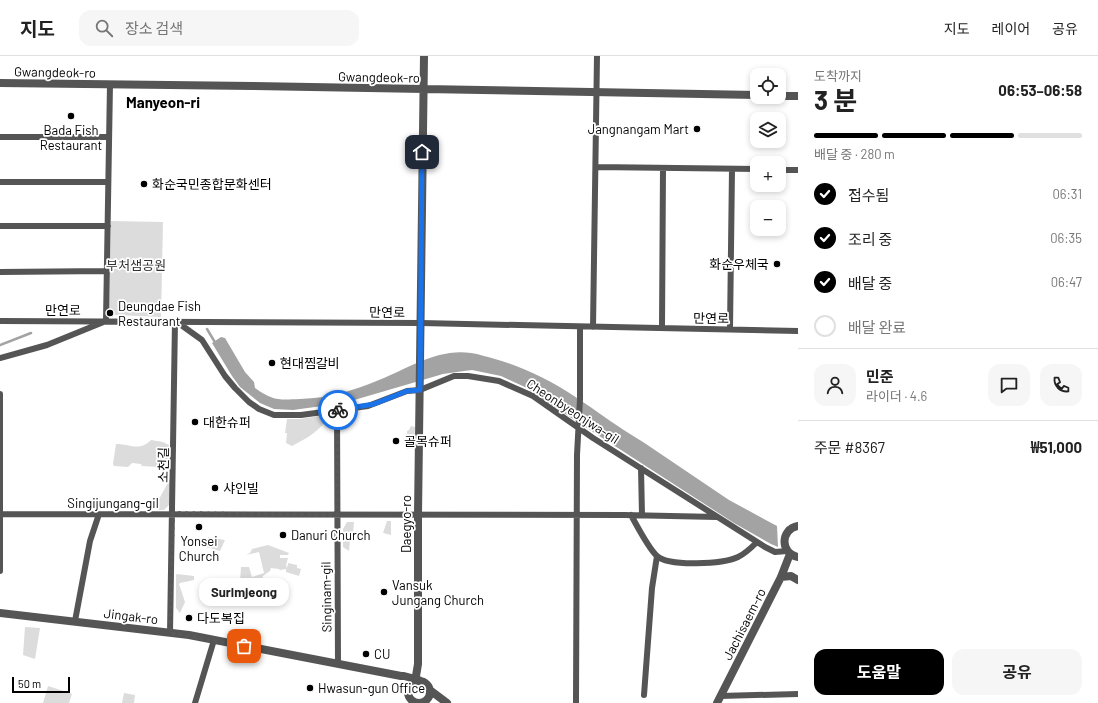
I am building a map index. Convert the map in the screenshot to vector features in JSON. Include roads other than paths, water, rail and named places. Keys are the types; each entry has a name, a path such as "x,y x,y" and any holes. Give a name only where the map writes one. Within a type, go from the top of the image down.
{"street":[{"name":"Daegyo-ro","path":"416,682 420,667 418,664 418,515 424,56"},
{"path":"593,327 597,56"},
{"name":"Gwangdeok-ro","path":"0,83 750,95"},
{"path":"0,358 47,345 106,321 110,84"},
{"path":"786,96 798,96"},
{"path":"0,137 109,137"},
{"path":"596,167 750,169"},
{"path":"662,328 663,168"},
{"path":"730,329 732,169"},
{"path":"786,170 798,170"},
{"path":"0,182 108,182"},
{"path":"0,226 108,226"},
{"path":"0,272 107,271"},
{"name":"만연로","path":"0,321 421,323 798,331"},
{"name":"Cheonbyeonjwa-gil","path":"175,321 202,340 219,367 235,388 249,402 259,409 274,414 287,416 374,404 407,391 454,376 491,379 513,387 533,396 641,468 757,542 775,552 792,554"},
{"name":"소천길","path":"170,633 175,321"},
{"path":"576,703 580,327"},
{"path":"0,394 0,571"},
{"name":"Singinam-gil","path":"337,410 338,664"},
{"path":"641,468 642,515"},
{"name":"Singijungang-gil","path":"0,514 173,513 337,515 642,515 717,517"},
{"path":"75,621 90,541 99,514"},
{"path":"631,515 657,556 672,562 720,563 738,557 757,542"},
{"path":"792,554 784,542 784,537 790,529 798,526"},
{"name":"Jachisaem-ro","path":"718,700 792,554"},
{"path":"644,694 652,588 657,556"},
{"path":"781,577 791,576 798,580"},
{"name":"Jingak-ro","path":"0,612 170,633 214,640 400,676"},
{"path":"195,703 214,640"},
{"path":"400,676 418,664"},
{"path":"400,676 429,686 431,691 442,703"},
{"path":"416,682 409,696 415,702 420,703 431,701 442,703"},
{"path":"425,702 431,691"},
{"path":"718,700 798,694"}],"waterway":[{"path":"207,329 216,344"},
{"path":"0,345 31,333"}],"place":[{"name":"Bada Fish Restaurant","path":"71,116"},
{"name":"Jangnangam Mart","path":"697,129"},
{"name":"화순국민종합문화센터","path":"144,184"},
{"name":"화순우체국","path":"777,264"},
{"name":"Deungdae Fish Restaurant","path":"110,313"},
{"name":"현대찜갈비","path":"272,363"},
{"name":"대한슈퍼","path":"195,422"},
{"name":"골목슈퍼","path":"396,441"},
{"name":"샤인빌","path":"215,488"},
{"name":"Yonsei Church","path":"199,527"},
{"name":"Danuri Church","path":"283,535"},
{"name":"Vansuk Jungang Church","path":"384,592"},
{"name":"다도복집","path":"189,618"},
{"name":"Surimjeong","path":"244,646"},
{"name":"CU","path":"366,654"},
{"name":"Hwasun-gun Office","path":"310,688"}],"district":[{"name":"Manyeon-ri","path":"163,103"}],"park label":[{"name":"부처샘공원","path":"136,265"}]}
